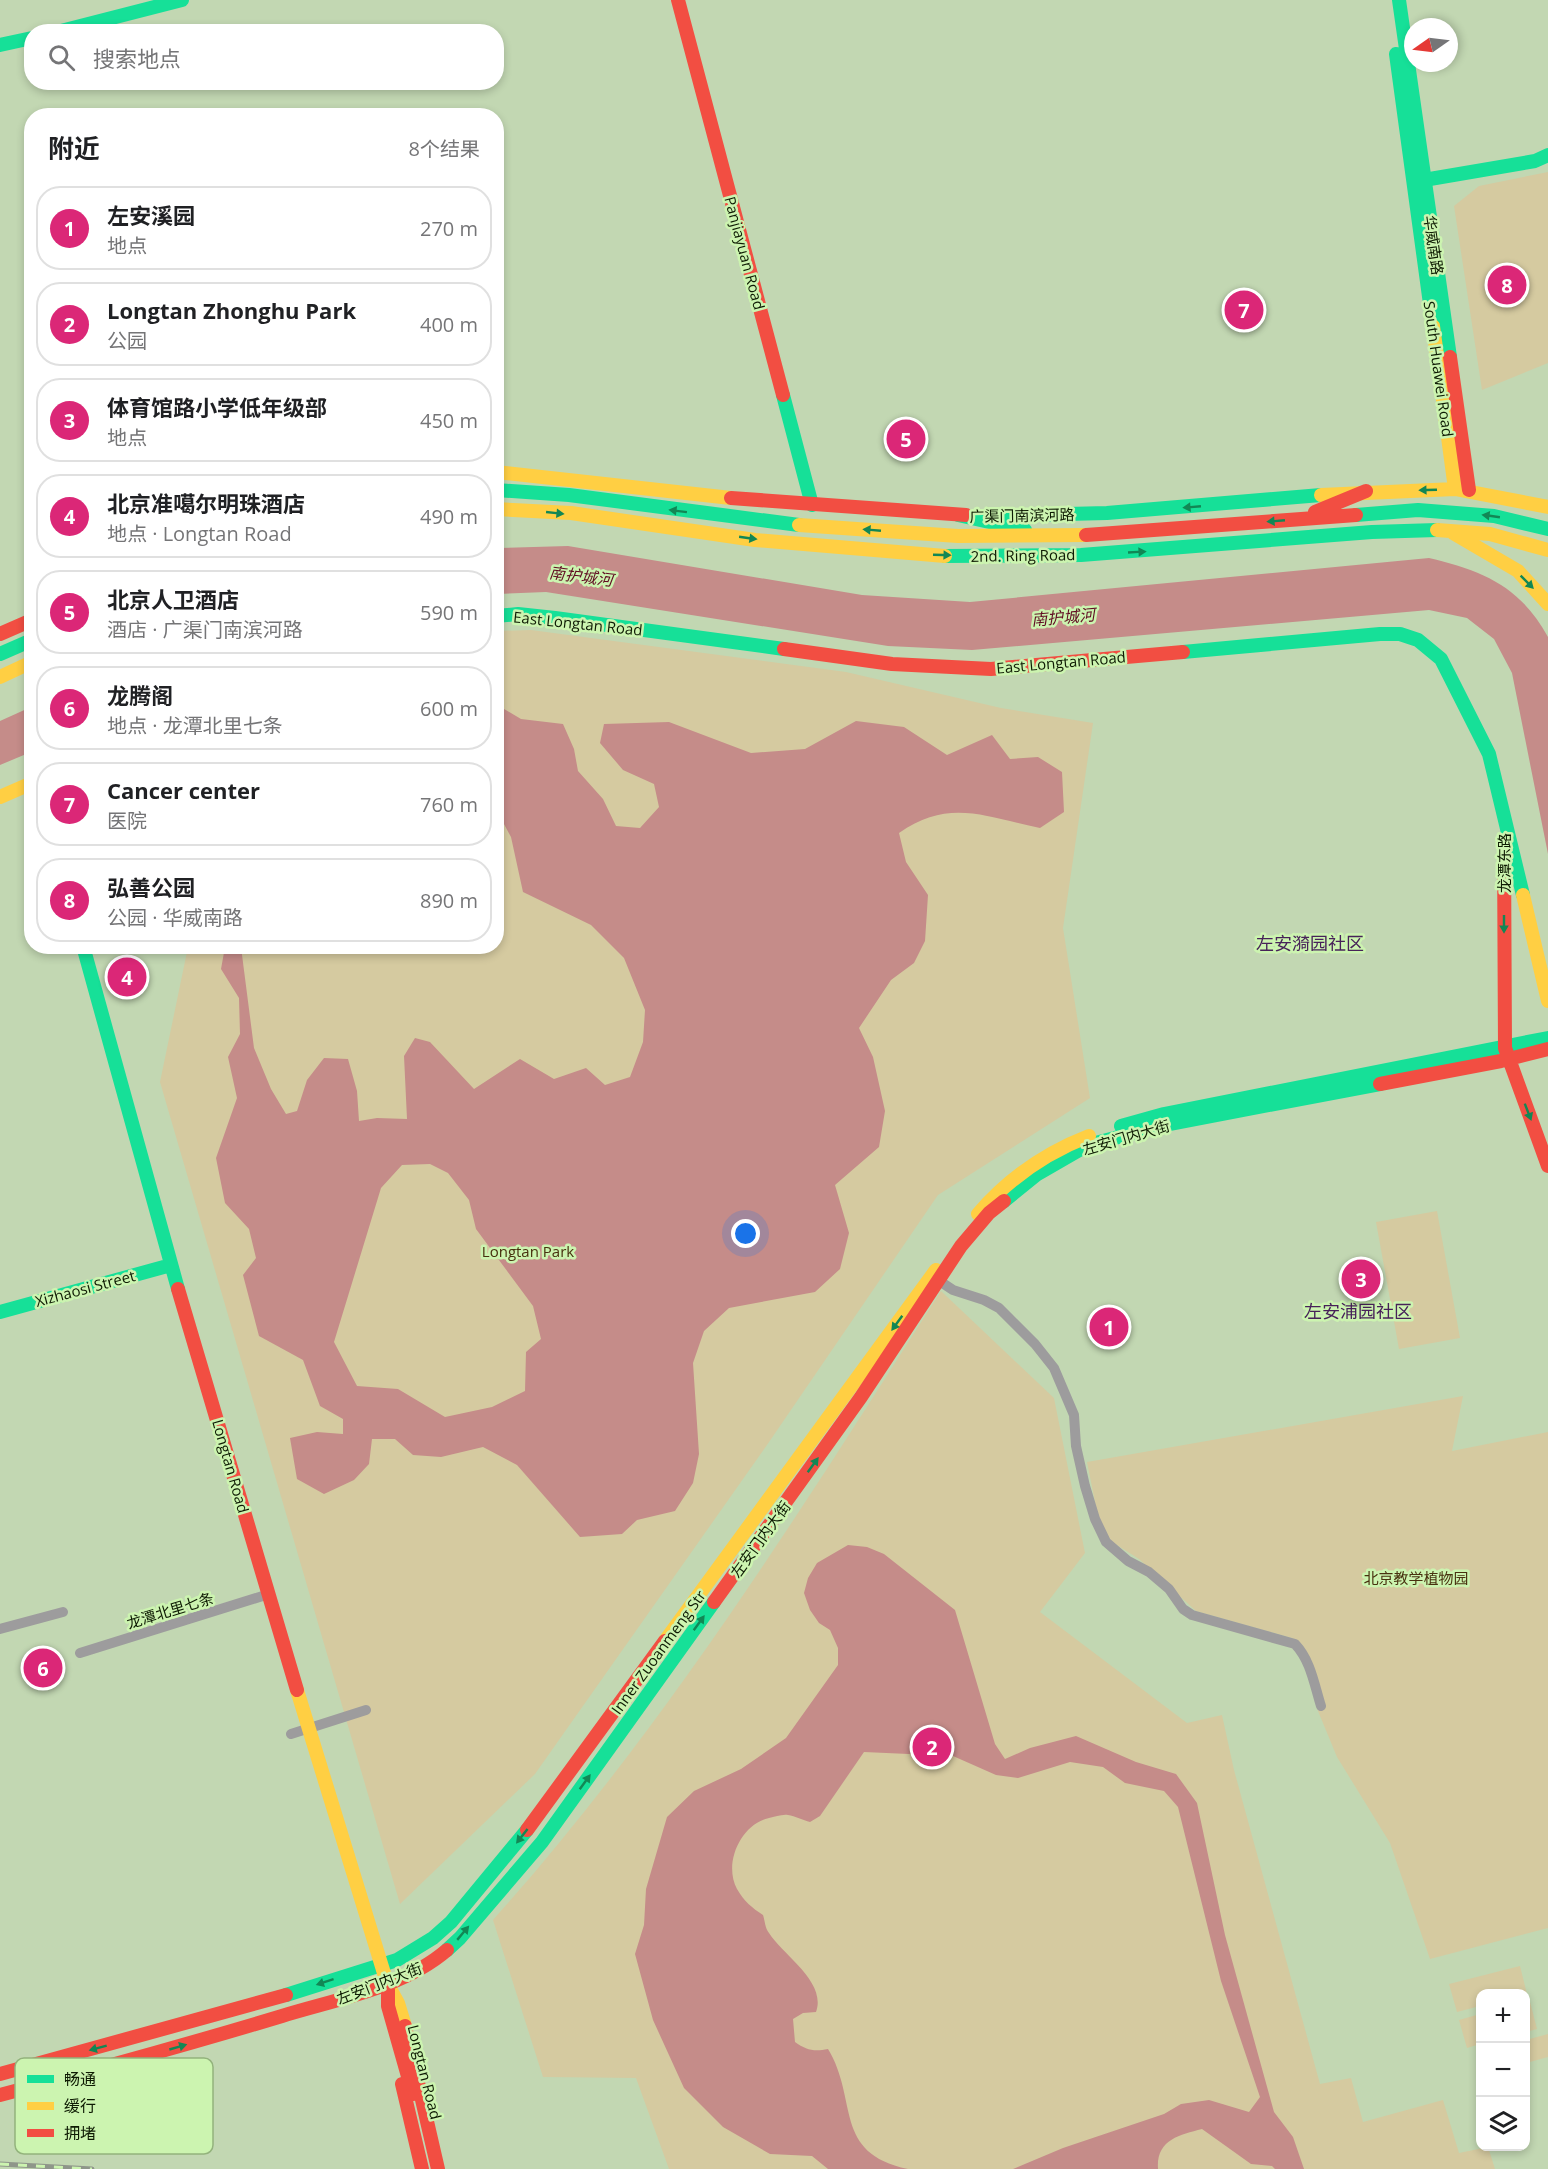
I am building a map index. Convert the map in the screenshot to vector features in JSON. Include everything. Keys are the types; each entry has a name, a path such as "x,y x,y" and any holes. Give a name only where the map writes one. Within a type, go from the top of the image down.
{"main road":[{"path":"88,24 182,0"},
{"name":"Panjiayuan Road","path":"678,0 812,505"},
{"name":"South Huawei Road","path":"1389,0 1462,490"},
{"name":"华威南路","path":"1399,0 1424,180 1462,490"},
{"path":"0,45 24,40"},
{"path":"1424,180 1535,161 1548,155"},
{"name":"广渠门南滨河路","path":"504,473 598,480 711,496 958,515 1127,512 1366,491 1462,490 1548,507"},
{"name":"2nd. Ring Road","path":"504,491 569,495 792,525 911,534 1053,537 1169,531 1418,510 1494,516 1548,529"},
{"path":"1299,519 1366,491"},
{"name":"2nd. Ring Road","path":"504,510 567,514 790,544 980,556 1054,556 1170,550 1384,530 1443,528 1521,541 1548,550"},
{"path":"958,515 1053,537"},
{"path":"1443,528 1494,554 1522,576 1548,604"},
{"name":"East Longtan Road","path":"504,615 518,614 555,618 892,664 991,669 1400,634 1418,640 1442,659 1489,754 1504,824"},
{"path":"0,634 24,624"},
{"path":"0,654 24,644"},
{"path":"0,677 24,666"},
{"path":"0,797 24,786"},
{"name":"龙潭东路","path":"1504,824 1548,1001"},
{"name":"龙潭东路","path":"1504,824 1506,1054"},
{"name":"Longtan Road","path":"85,954 171,1265 308,1728 387,1983 398,2003 409,2040 438,2169"},
{"name":"左安门内大街","path":"1506,1054 1548,1038"},
{"name":"左安门内大街","path":"59,2058 243,2008 381,1964 413,1952 433,1938 486,1882 535,1820 935,1278 989,1213 1036,1175 1065,1156 1088,1145 1164,1125 1506,1054 1548,1049"},
{"path":"1506,1054 1548,1166"},
{"name":"Xizhaosi Street","path":"0,1311 171,1265"},
{"name":"左安门内大街","path":"137,2058 387,1983 419,1971 451,1946 542,1842 861,1397 930,1297 935,1278"},
{"name":"Longtan Road","path":"387,1983 382,2008 415,2129 422,2169"},
{"name":"Longtan Road","path":"387,1983 388,2006 422,2127 431,2169"},
{"name":"Longtan Road","path":"387,1983 406,2000 438,2123 446,2169"},
{"name":"左安门内大街","path":"0,2074 15,2070"},
{"name":"左安门内大街","path":"0,2095 15,2091"}],"street":[{"path":"935,1278 953,1290 984,1300 999,1308 1035,1344 1054,1368 1074,1415 1076,1446 1085,1486 1095,1519 1106,1542 1128,1561 1149,1572 1169,1589 1183,1609 1192,1615 1295,1644 1304,1653 1321,1706"},
{"name":"龙潭北里七条","path":"80,1653 269,1594"},
{"path":"0,1629 63,1612"},
{"path":"291,1734 366,1710"}],"green space":[{"path":"1548,172 1548,363 1482,390 1454,206 1479,186"},
{"name":"Longtan Park","path":"531,630 846,672 1001,708 1093,723 1063,928 1090,1098 938,1195 767,1445 535,1774 400,1904 160,1082 187,954 504,954 504,631"},
{"path":"1437,1211 1460,1338 1399,1349 1376,1222"},
{"path":"941,1291 1054,1398 1085,1553 1040,1612 1187,1723 1222,1715 1234,1770 1320,2084 1351,2078 1363,2122 1443,2100 1459,2153 1476,2149 1489,2151 1495,2169 669,2169 636,2078 543,2077 493,1920 556,1847 674,1694 837,1453"},
{"name":"北京教学植物园","path":"1463,1396 1452,1451 1548,1432 1548,1928 1430,1959 1390,1843 1337,1757 1318,1711 1302,1646 1292,1638 1196,1611 1139,1559 1109,1540 1098,1517 1087,1462"},
{"path":"1520,1966 1526,1989 1476,1989 1476,2007 1457,2012 1449,1984"},
{"path":"1530,2002 1537,2029 1530,2031"},
{"path":"1476,2015 1476,2045 1467,2048 1459,2020"},
{"path":"1548,2034 1548,2057 1530,2062 1530,2039"}],"water":[{"name":"南护城河","path":"568,546 862,595 970,602 1429,558 1448,563 1483,575 1512,593 1537,619 1548,637 1548,854 1512,673 1494,639 1467,618 1429,610 972,650 888,646 546,592 504,594 504,548"},
{"path":"504,709 521,719 563,724 574,749 578,771 603,799 616,826 640,828 659,807 654,784 623,770 600,743 604,724 669,722 751,753 805,749 856,721 904,727 947,755 992,735 1010,759 1038,757 1062,772 1064,812 1040,828 968,813 951,813 917,822 899,833 906,862 928,895 925,941 914,963 891,980 859,1028 873,1057 885,1111 879,1147 835,1185 849,1233 840,1269 815,1292 729,1308 704,1331 693,1363 699,1454 693,1483 675,1511 637,1520 622,1534 580,1537 517,1465 483,1447 441,1457 413,1455 395,1439 372,1439 369,1464 354,1480 324,1494 297,1479 290,1438 317,1432 343,1434 343,1419 320,1406 303,1360 259,1336 243,1275 256,1258 249,1229 225,1203 216,1158 237,1098 228,1057 240,1034 239,998 221,969 224,954 242,954 254,1048 271,1089 286,1114 297,1111 307,1080 324,1058 348,1059 357,1091 359,1121 377,1118 407,1119 404,1056 415,1038 430,1042 474,1089 520,1059 554,1079 586,1068 605,1085 630,1077 643,1042 645,1010 624,958 591,925 523,892 511,837 504,824","holes":["430,1164 448,1173 469,1200 476,1229 533,1306 541,1339 526,1352 525,1391 492,1407 445,1417 398,1389 357,1386 334,1342 381,1188 402,1165"]},
{"path":"24,710 24,755 0,765 0,721"},
{"path":"848,1545 867,1547 884,1554 955,1610 995,1744 1005,1759 1030,1748 1076,1736 1136,1762 1176,1774 1197,1803 1225,1935 1274,2112 1293,2137 1304,2169 1275,2169 1272,2166 1251,2164 1202,2129 1177,2137 1165,2145 1158,2159 1158,2169 1013,2169 1063,2148 1164,2114 1181,2104 1209,2100 1249,2112 1260,2097 1221,1981 1178,1807 1164,1791 1125,1783 1103,1767 1070,1762 1018,1778 996,1775 953,1756 864,1752 820,1816 810,1822 788,1815 769,1818 750,1828 737,1846 732,1868 737,1889 748,1904 763,1915 769,1933 802,1970 815,1990 818,2001 816,2012 803,2013 793,2019 795,2042 810,2050 828,2049 837,2068 857,2137 868,2151 884,2161 908,2169 828,2169 812,2156 770,2154 723,2127 684,2088 653,2020 635,1954 644,1925 646,1889 667,1817 694,1791 741,1769 786,1738 838,1665 838,1648 830,1630 819,1623 810,1610 804,1593 808,1578 817,1563"}],"railway":[{"path":"0,2164 92,2169"}],"traffic: fast":[{"path":"88,24 182,0"},
{"path":"1399,0 1450,357"},
{"path":"0,45 24,40"},
{"path":"1396,54 1433,326"},
{"path":"1424,180 1535,161 1548,155"},
{"path":"783,395 812,505"},
{"path":"504,491 569,495 799,525"},
{"path":"985,516 1107,513 1321,495"},
{"path":"1356,515 1418,510 1494,516 1548,529"},
{"path":"958,515 1025,530"},
{"path":"945,556 1081,555 1372,532 1437,530"},
{"path":"504,615 518,614 555,618 784,649"},
{"path":"1183,652 1380,634 1400,634 1418,640 1441,659 1489,754 1523,895"},
{"path":"0,654 24,644"},
{"path":"85,954 178,1289"},
{"path":"1121,1126 1164,1114 1548,1038"},
{"path":"1004,1201 1036,1175 1088,1145 1164,1125 1380,1084"},
{"path":"0,1312 171,1265"},
{"path":"447,1950 460,1938 542,1842 714,1602"},
{"path":"286,1995 397,1960 433,1938 451,1922 527,1830"}],"traffic: slow":[{"path":"1433,326 1455,489"},
{"path":"504,473 731,498"},
{"path":"1321,495 1455,489 1548,507"},
{"path":"504,509 571,513 755,540 945,556"},
{"path":"799,525 958,536 1086,535"},
{"path":"1437,530 1490,534 1548,550"},
{"path":"1453,533 1518,571 1548,604"},
{"path":"0,677 24,666"},
{"path":"0,797 24,786"},
{"path":"1523,895 1548,1001"},
{"path":"978,1214 1002,1189 1029,1168 1057,1150 1089,1136"},
{"path":"665,1641 936,1270"},
{"path":"297,1690 387,1983 398,2003 405,2026"}],"traffic: jam":[{"path":"678,0 783,395"},
{"path":"1450,357 1469,490"},
{"path":"1315,512 1366,491"},
{"path":"731,498 966,515"},
{"path":"1086,535 1356,515"},
{"path":"0,634 24,624"},
{"path":"784,649 892,664 991,669 1183,652"},
{"path":"1504,844 1505,1048 1548,1166"},
{"path":"1380,1084 1501,1061 1548,1049"},
{"path":"714,1602 861,1397 961,1246 989,1213 1004,1201"},
{"path":"178,1289 297,1690"},
{"path":"527,1830 665,1641"},
{"path":"136,2058 369,1991 410,1974 447,1950"},
{"path":"388,1988 388,2006 413,2094"},
{"path":"58,2058 286,1995"},
{"path":"405,2026 438,2169"},
{"path":"0,2074 15,2070"},
{"path":"402,2084 422,2169"},
{"path":"0,2095 15,2091"}],"place":[{"name":"弘善公园","path":"1507,285"},
{"name":"Cancer center","path":"1244,310"},
{"name":"北京人卫酒店","path":"906,439"},
{"name":"北京准噶尔明珠酒店","path":"127,977"},
{"name":"体育馆路小学低年级部","path":"1361,1279"},
{"name":"左安溪园","path":"1109,1327"},
{"name":"龙腾阁","path":"43,1668"},
{"name":"Longtan Zhonghu Park","path":"932,1747"}],"district":[{"name":"左安漪园社区","path":"1310,943"},
{"name":"左安浦园社区","path":"1358,1311"}]}
